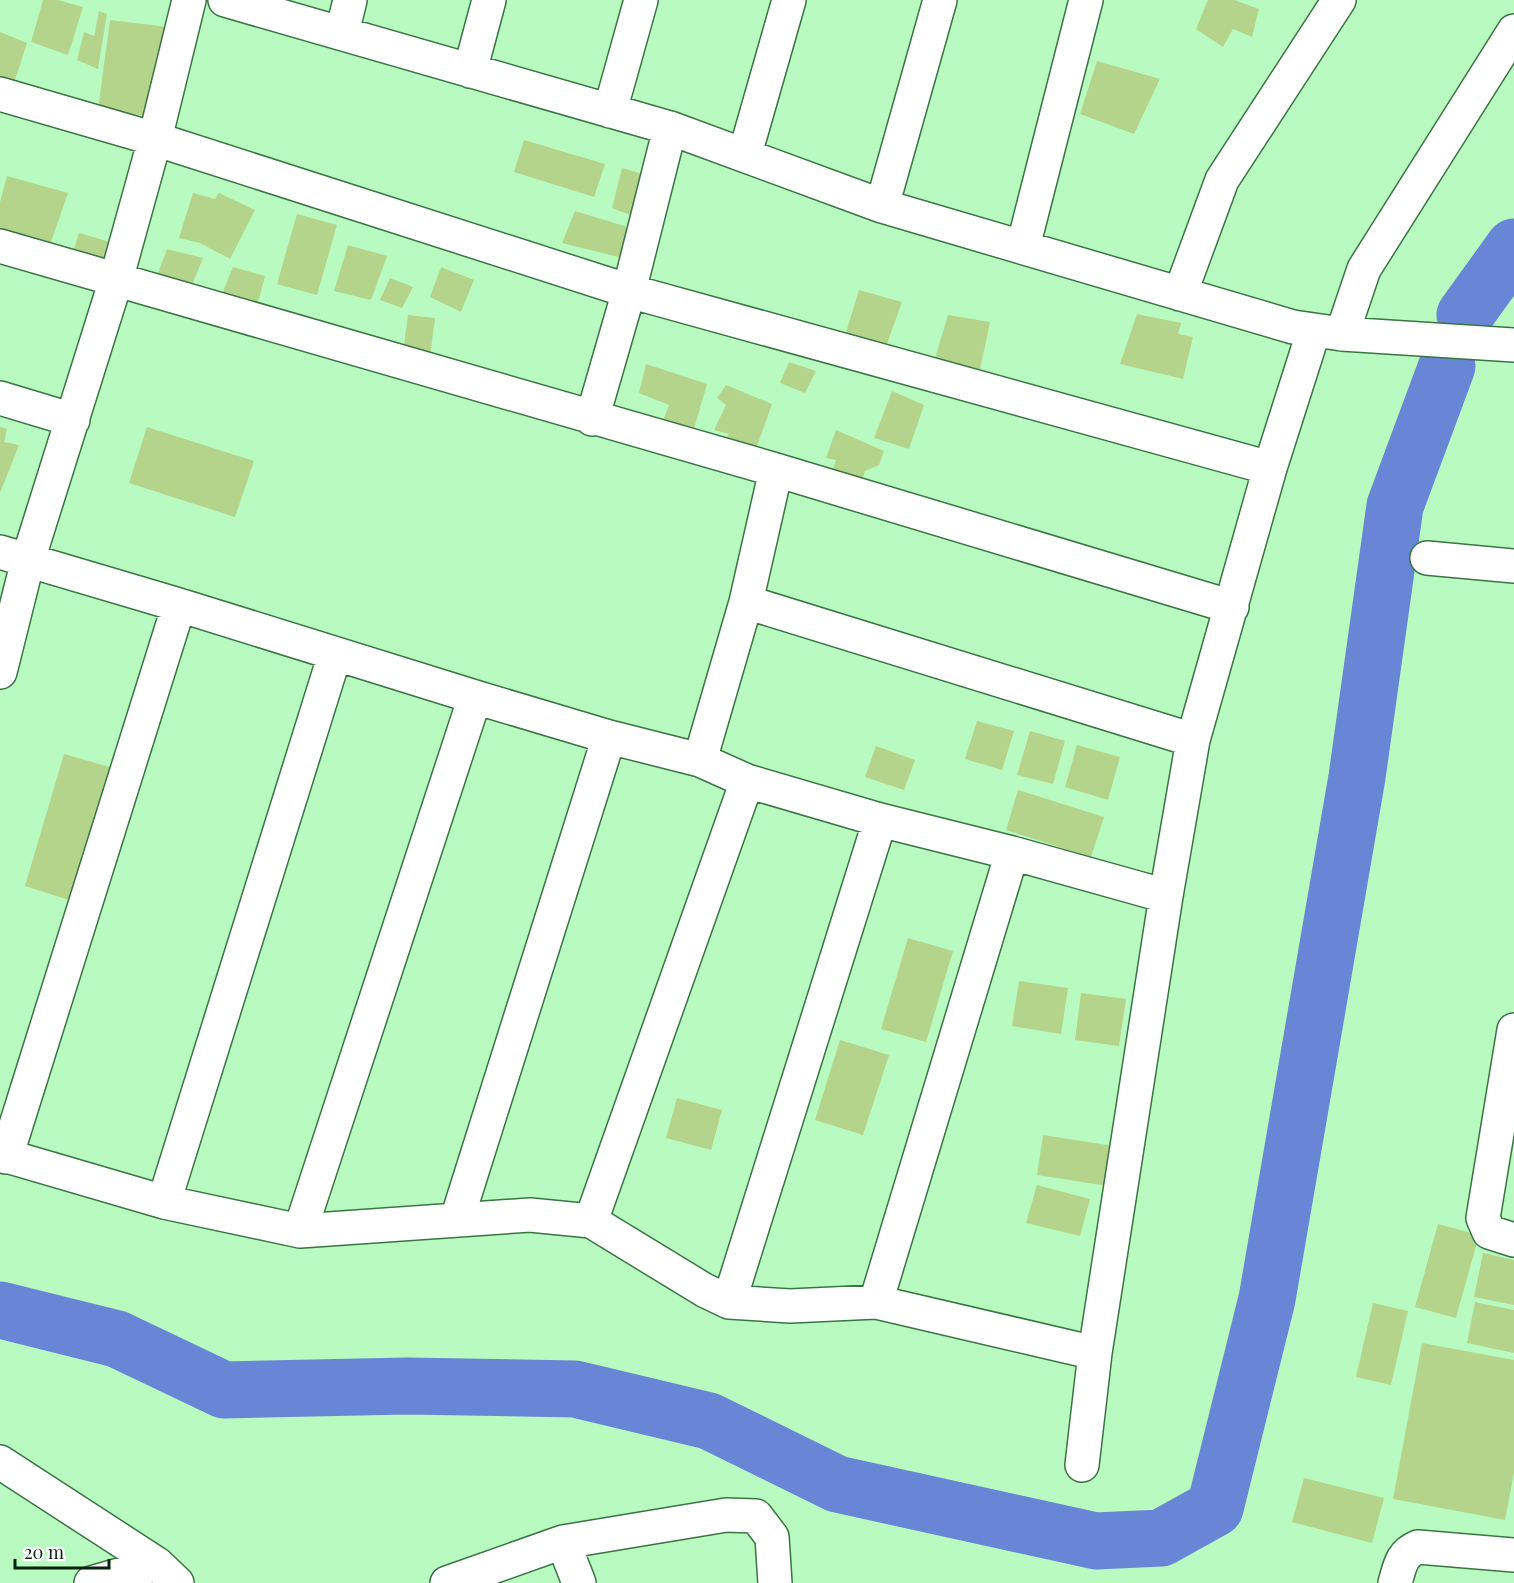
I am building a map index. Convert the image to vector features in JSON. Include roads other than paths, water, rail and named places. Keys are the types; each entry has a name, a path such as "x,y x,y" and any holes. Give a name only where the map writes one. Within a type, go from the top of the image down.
{"street":[{"path":"0,672 14,556 73,420 116,280 155,140 189,0"},
{"path":"225,0 670,128 882,206 1293,327 1328,332 1514,345"},
{"path":"342,33 350,0"},
{"path":"470,71 489,0"},
{"path":"610,111 641,0"},
{"path":"745,154 789,0"},
{"path":"882,206 940,0"},
{"path":"1023,247 1086,0"},
{"path":"1180,294 1221,180 1339,0"},
{"path":"1082,1465 1095,1353 1166,896 1193,740 1270,468 1328,332 1364,269 1514,31"},
{"path":"0,94 155,140 629,291 1270,468"},
{"path":"592,419 629,291 670,128"},
{"path":"0,246 592,419 776,470 1232,607"},
{"path":"0,398 73,420"},
{"path":"700,760 746,602 776,470"},
{"path":"14,556 475,698 609,737 700,760 747,781 880,820 1012,853 1166,896"},
{"path":"1427,558 1514,566"},
{"path":"746,602 1193,740"},
{"path":"179,605 3,1155 164,1202 300,1231 530,1215 591,1221 704,1290 729,1302 790,1306 876,1302 1095,1353"},
{"path":"164,1202 335,654"},
{"path":"300,1231 475,698"},
{"path":"457,1220 609,737"},
{"path":"591,1221 747,781"},
{"path":"729,1302 880,820"},
{"path":"876,1302 1012,853"},
{"path":"1514,1030 1483,1218 1489,1232 1514,1240"},
{"path":"0,1462 167,1573"},
{"path":"447,1583 563,1542 726,1515 756,1516 772,1537 775,1583"},
{"path":"563,1542 579,1583"},
{"path":"1395,1583 1402,1557 1418,1547 1514,1555"},
{"path":"91,1583 167,1573"}],"waterway":[{"path":"1465,315 1514,247"},
{"path":"0,1310 117,1339 224,1390 407,1386 575,1389 709,1421 837,1484 1096,1541 1161,1538 1215,1508 1267,1299 1357,777 1395,506 1447,366"}]}
